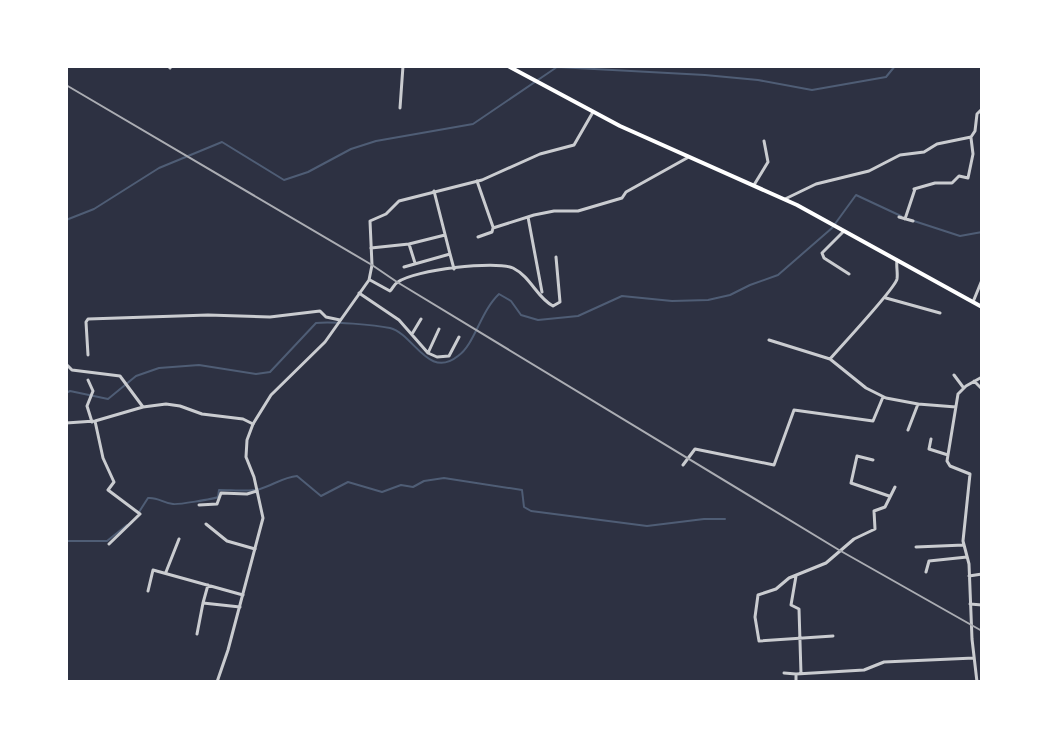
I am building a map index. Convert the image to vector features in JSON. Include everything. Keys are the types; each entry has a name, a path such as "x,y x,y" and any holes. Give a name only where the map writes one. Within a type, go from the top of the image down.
{"highway":[{"path":"508,66 518,68 593,112 785,199 982,307"}],"street":[{"path":"400,108 403,66"},
{"path":"905,219 914,189 935,183 952,183 959,176 968,178 973,154 971,137 977,114 982,109"},
{"path":"217,682 263,517 246,454 253,424 275,390 325,342 369,280 372,265 368,228 371,220 386,214 397,202 477,181 540,154 574,145 593,112"},
{"path":"785,199 816,184 869,171 900,155 924,152 937,144 971,137"},
{"path":"754,185 768,161 764,141"},
{"path":"478,237 492,232 493,228 528,217 554,211 578,211 622,198 626,192 691,156"},
{"path":"477,181 493,228"},
{"path":"434,191 454,269"},
{"path":"528,217 542,295"},
{"path":"899,217 913,221"},
{"path":"843,230 822,253 824,258 849,274"},
{"path":"371,248 409,244 445,235"},
{"path":"409,244 415,264"},
{"path":"404,267 450,254"},
{"path":"369,280 390,291 397,282 428,272 482,265 505,266 524,275 550,306 559,303 556,257"},
{"path":"830,359 886,298 896,281 897,260"},
{"path":"973,302 982,280"},
{"path":"359,293 394,316 428,353 437,357 449,356 459,337"},
{"path":"886,298 940,313"},
{"path":"88,355 88,319 208,315 270,317 320,311 326,317 340,320"},
{"path":"412,334 421,319"},
{"path":"428,353 439,329"},
{"path":"769,340 830,359 857,382 883,397 956,407"},
{"path":"66,364 71,370 120,376 143,407"},
{"path":"954,375 963,387"},
{"path":"977,682 964,545 970,474 948,465 948,455 958,394 963,387 982,377"},
{"path":"88,380 93,391 87,406 114,482 108,490 140,514 109,544"},
{"path":"974,381 982,389"},
{"path":"683,465 695,449 774,465 794,410 873,421 883,397"},
{"path":"66,423 93,421 143,407 175,404 202,414 243,419 253,424"},
{"path":"908,430 918,404"},
{"path":"931,439 929,449 948,455"},
{"path":"873,460 857,456 851,483 889,496"},
{"path":"833,636 759,641 755,617 760,593 776,589 826,563 854,539 874,531 874,511 883,509 895,487"},
{"path":"199,505 217,504 221,493 247,494 257,490"},
{"path":"206,524 227,541 255,549"},
{"path":"166,572 179,539"},
{"path":"916,547 964,545"},
{"path":"926,572 929,561 967,557"},
{"path":"148,591 151,571 166,572 243,595"},
{"path":"969,576 982,574"},
{"path":"796,576 791,605 799,609 796,682"},
{"path":"197,634 208,585"},
{"path":"203,603 240,607"},
{"path":"970,604 982,605"},
{"path":"784,673 864,670 884,662 974,658"}],"waterway":[{"path":"66,220 94,209 159,168 222,142 284,180 376,141 473,124 557,67 705,75 758,80 812,90 886,77 895,66"},
{"path":"66,393 70,391 108,399 136,376 159,368 199,365 256,374 270,372 316,323 390,328 407,338 430,359 438,363 447,362 464,351 499,294 511,301 521,315 538,320 578,316 622,296 672,301 708,300 730,295 778,275 832,228 856,195 901,216"},
{"path":"914,221 960,236 982,232"},
{"path":"139,512 148,498 173,504 188,503 218,497 219,490 260,489 297,476 321,496 348,482 382,492 401,485 413,487 424,481 444,478 522,490 524,507 531,511 647,526 725,519"},
{"path":"66,541 107,541 127,525"}],"railway":[{"path":"66,85 372,265 839,550 982,631"}]}
